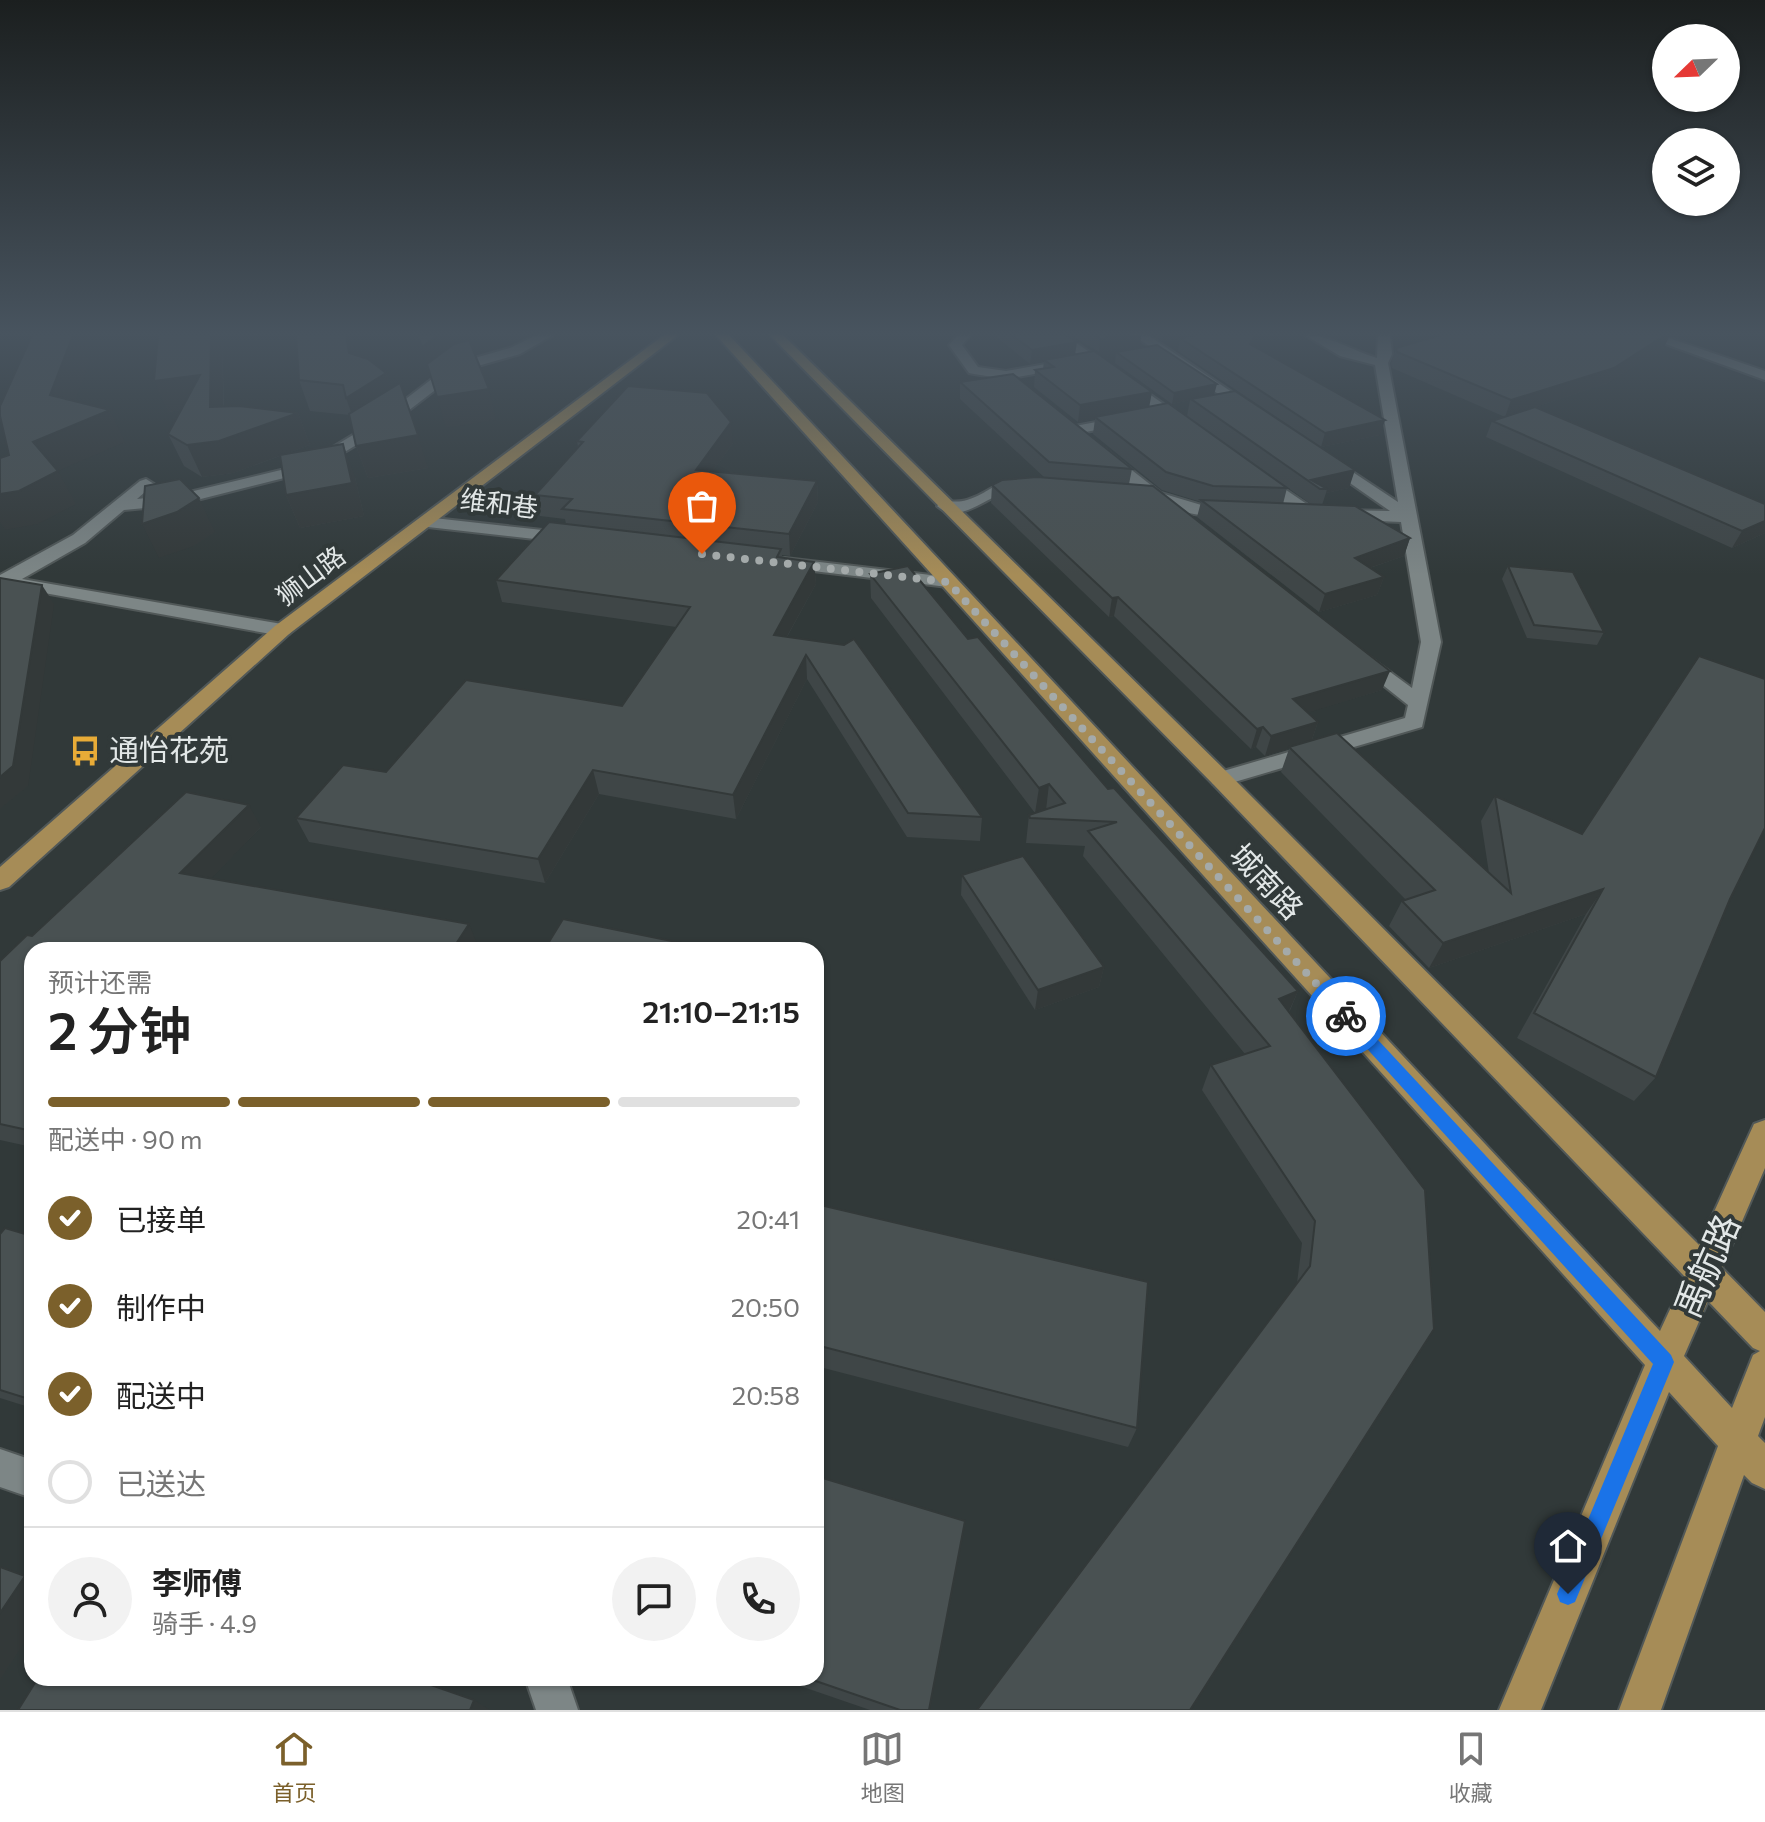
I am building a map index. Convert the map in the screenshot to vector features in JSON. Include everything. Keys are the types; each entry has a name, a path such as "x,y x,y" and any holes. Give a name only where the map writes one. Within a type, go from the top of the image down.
{"main road":[{"name":"狮山路","path":"0,881 282,630 567,415"},
{"name":"城南路","path":"795,415 1765,1470"},
{"name":"城南路","path":"855,415 1221,779 1765,1336"},
{"name":"禹航路","path":"1520,1710 1664,1362 1765,1133"},
{"path":"1640,1710 1736,1439 1765,1367"}],"street":[{"path":"119,506 177,500 286,473 338,450 394,415"},
{"path":"1155,415 1069,425 1192,525"},
{"path":"1172,415 1195,431"},
{"path":"1221,779 1415,722 1431,642 1390,415"},
{"path":"1310,450 1409,517"},
{"path":"1247,468 1311,515"},
{"path":"2,581 79,539 146,484"},
{"path":"945,506 969,506 1000,488 1035,487"},
{"path":"1125,494 1155,496 1207,512 1251,513"},
{"path":"1281,514 1409,517"},
{"name":"维和巷","path":"425,522 583,540"},
{"path":"774,562 948,582"},
{"path":"2,581 282,630"},
{"path":"1350,651 1419,703"},
{"path":"0,1468 24,1476"},
{"path":"549,1686 557,1710"}],"building":[{"path":"98,415 33,442 58,471 19,491 0,494 0,458 9,455 0,416"},
{"path":"178,415 293,415 219,441 187,445 168,434"},
{"path":"349,415 411,415 418,435 356,446"},
{"path":"601,415 725,415 731,422 696,470 817,481 789,534 562,509 572,499 535,495 583,442 577,441"},
{"path":"996,415 1064,415 1132,469 1049,462"},
{"path":"1185,415 1287,488 1213,486 1166,472 1095,417"},
{"path":"1214,415 1271,415 1355,470 1311,480 1327,489 1320,489"},
{"path":"1297,415 1376,415 1385,420 1325,433"},
{"path":"1511,415 1553,415 1765,504 1765,521 1742,531 1492,421"},
{"path":"343,444 352,483 286,495 280,455"},
{"path":"1037,477 1153,486 1390,671 1293,699 1318,722 1271,736 1263,727 1257,729 1118,597 1112,598 992,485 1002,480"},
{"path":"180,479 199,498 177,512 142,524 145,486"},
{"path":"1201,500 1355,506 1410,538 1355,558 1384,577 1325,594"},
{"path":"549,522 781,549 777,557 814,562 774,635 844,645 854,639 982,817 908,813 806,655 733,795 593,770 538,859 296,818 343,765 386,772 466,680 622,706 690,607 496,580"},
{"path":"908,566 968,639 978,637 1108,789 1114,788 1298,991 1279,999 1425,1190 1434,1329 1190,1710 977,1710 1310,1266 1315,1221 1211,1065 1270,1046 1088,831 1117,822 1030,818 1029,815 1065,803 1049,784 1039,788 870,574"},
{"path":"1508,566 1573,572 1604,632 1534,625"},
{"path":"0,578 42,585 13,766 0,777"},
{"path":"1699,656 1765,679 1765,828 1730,899 1656,1077 1534,1013 1603,889 1443,943 1402,901 1435,890 1289,747 1337,733 1511,893 1495,796 1582,834"},
{"path":"186,792 249,805 180,873 469,924 457,942 24,942 24,1129 0,1124 0,961 27,935 32,936"},
{"path":"1023,856 1104,967 1038,990 962,875"},
{"path":"563,919 677,942 549,942"},
{"path":"824,1206 1148,1282 1137,1428 824,1347"},
{"path":"5,1228 24,1234 24,1398 0,1390 0,1234"},
{"path":"824,1478 965,1521 929,1710 900,1710 824,1684"},
{"path":"0,1567 24,1577 0,1613"},
{"path":"33,1686 434,1686 474,1700 470,1710 18,1710"}],"way so far":[{"path":"702,554 948,582 1346,1016"}],"place":[{"name":"通怡花苑","path":"85,751"}],"route":[{"path":"1346,1016 1664,1362 1568,1594"}]}
